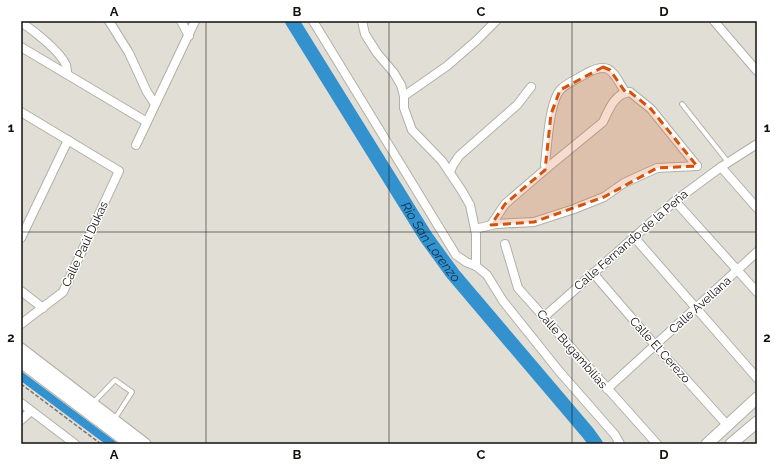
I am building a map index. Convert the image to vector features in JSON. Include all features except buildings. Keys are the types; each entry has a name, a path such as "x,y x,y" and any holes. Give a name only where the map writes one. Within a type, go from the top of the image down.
{"main road":[{"path":"21,350 145,444"},
{"path":"21,362 130,444"},
{"path":"707,444 757,398"},
{"path":"737,442 757,422"}],"street":[{"path":"108,21 129,53 147,92 155,104"},
{"path":"181,21 189,36"},
{"path":"136,145 195,21"},
{"path":"313,21 456,255 466,262 476,266 487,275 503,301 559,371 615,435 620,444"},
{"path":"362,21 365,34 377,54 394,73 401,85 404,96 404,108 412,130 442,161 470,205 475,229 476,266"},
{"path":"714,21 757,71"},
{"path":"21,22 36,32 60,56 67,66 67,74"},
{"path":"404,96 447,66 477,40 493,22"},
{"path":"21,47 147,122"},
{"path":"547,168 545,165 551,114 560,90 590,71 603,67 610,70 626,93"},
{"path":"450,172 452,165 459,156 517,105 531,87"},
{"path":"475,229 491,225 534,222 574,209 604,197 624,183 657,168 697,166 651,109 630,92 626,93 617,97 608,111 604,122 505,204 491,225"},
{"path":"21,112 68,140 21,238"},
{"name":"Calle Paúl Dukas","path":"21,324 63,292 119,171 68,140"},
{"name":"Calle Fernando de la Peña","path":"544,317 675,201 724,164 757,144"},
{"path":"724,164 757,208"},
{"path":"675,201 757,292"},
{"path":"634,238 697,307 757,378"},
{"name":"Calle Bugambilias","path":"505,244 518,288 657,444"},
{"name":"Calle Avellana","path":"607,388 738,271 757,252"},
{"name":"Calle El Cerezo","path":"592,273 728,426"},
{"path":"21,291 42,308"},
{"path":"21,403 72,443"},
{"path":"21,420 31,411"}],"lane":[{"path":"682,104 724,164"},
{"path":"92,404 115,380 132,392 113,420"}],"path":[{"path":"21,384 100,444"}],"highlighted area":[{"path":"603,67 610,70 626,93 630,92 651,109 697,166 657,168 604,197 534,222 491,225 505,204 545,170 551,114 560,90"}],"waterway":[{"name":"Rio San Lorenzo","path":"292,21 426,237 453,274 596,444"},
{"path":"21,376 112,444"}]}
